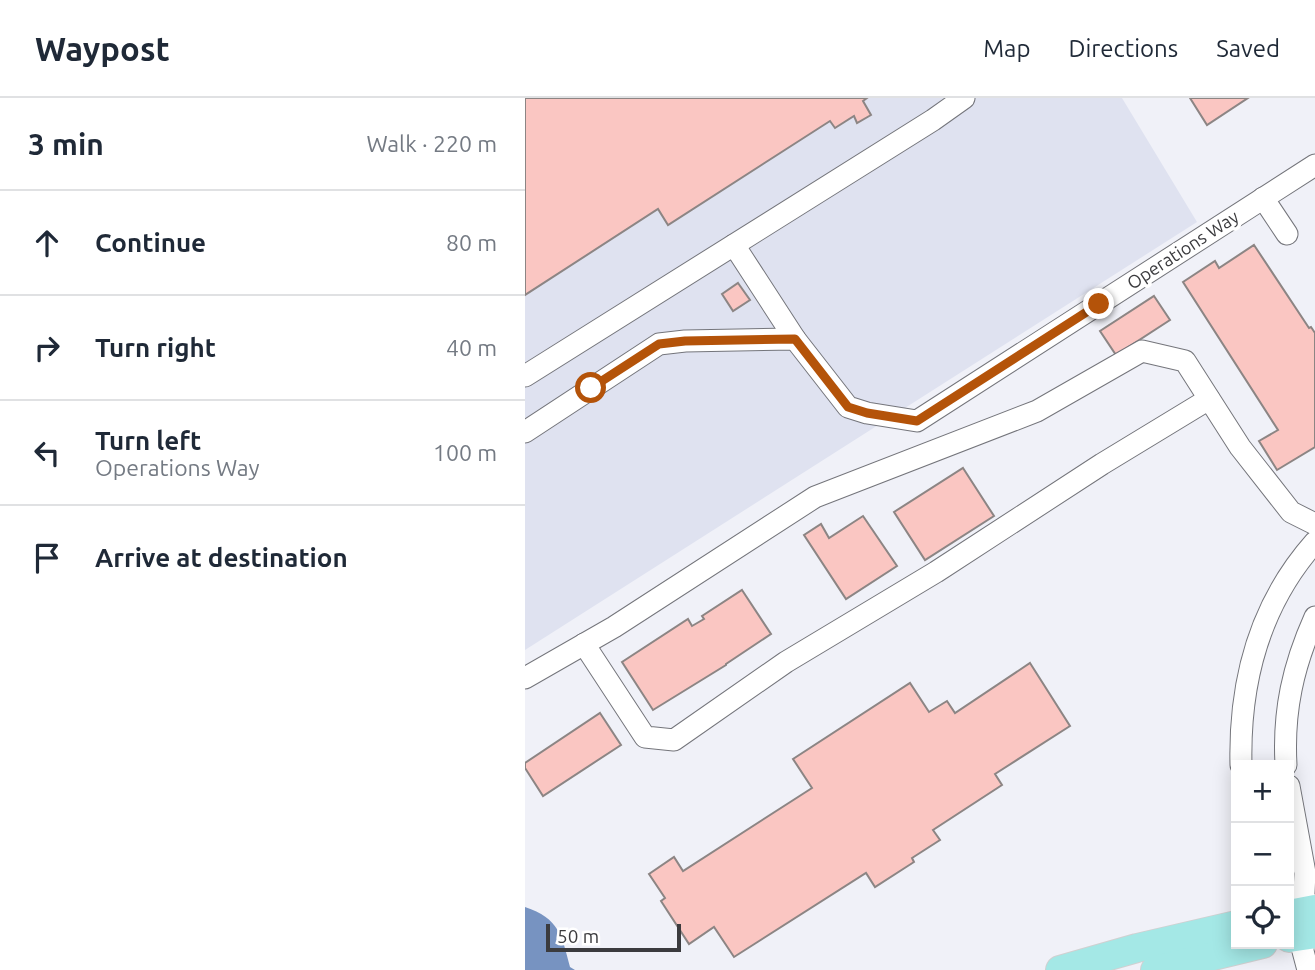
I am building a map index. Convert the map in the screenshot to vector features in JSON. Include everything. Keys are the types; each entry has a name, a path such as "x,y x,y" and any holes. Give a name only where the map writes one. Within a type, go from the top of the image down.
{"main road":[{"path":"1060,970 1137,948 1231,926"},
{"path":"1155,970 1242,949"}],"street":[{"path":"525,376 964,98"},
{"name":"Operations Way","path":"795,339 848,407 867,413 917,421 1315,165"},
{"path":"1263,198 1287,234"},
{"path":"734,245 795,339"},
{"path":"525,432 659,344 795,339"},
{"path":"525,678 614,627 815,497 1037,411 1142,351 1185,361 1240,447 1291,512 1315,524"},
{"path":"584,644 645,737 674,740 786,662 936,572 1102,464 1209,399"},
{"path":"1241,760 1243,704 1257,640 1285,580 1315,542"},
{"path":"1286,760 1287,709 1293,676 1302,645 1315,617"},
{"path":"1294,813 1305,873 1300,925 1308,970"}],"shaded area":[{"path":"525,98 1122,98 1197,222 525,650"}],"water":[{"path":"525,907 536,911 552,923 561,937 570,967 575,970 525,970"}],"building":[{"path":"525,98 867,98 863,101 871,115 857,123 854,116 835,128 830,121 668,225 658,209 525,295"},
{"path":"1190,98 1248,98 1207,125"},
{"path":"1254,245 1315,333 1315,447 1277,470 1259,441 1278,430 1183,282 1215,261 1219,268"},
{"path":"738,283 750,300 733,311 722,294"},
{"path":"1154,296 1170,320 1116,355 1100,331"},
{"path":"963,468 994,516 925,560 894,512"},
{"path":"863,516 897,566 846,599 804,535 821,524 829,538"},
{"path":"742,590 771,634 653,710 622,662 688,619 692,626 704,619 702,616"},
{"path":"1030,663 1070,726 995,774 1002,785 933,830 940,840 912,858 914,862 875,887 866,873 734,957 714,927 689,944 661,901 665,898 649,874 674,857 683,871 812,788 793,759 910,683 929,712 947,701 955,713"},
{"path":"600,713 621,745 543,796 525,768 525,763"}],"route":[{"path":"591,388 659,344 795,339 848,407 867,413 917,421 1099,304"}]}
